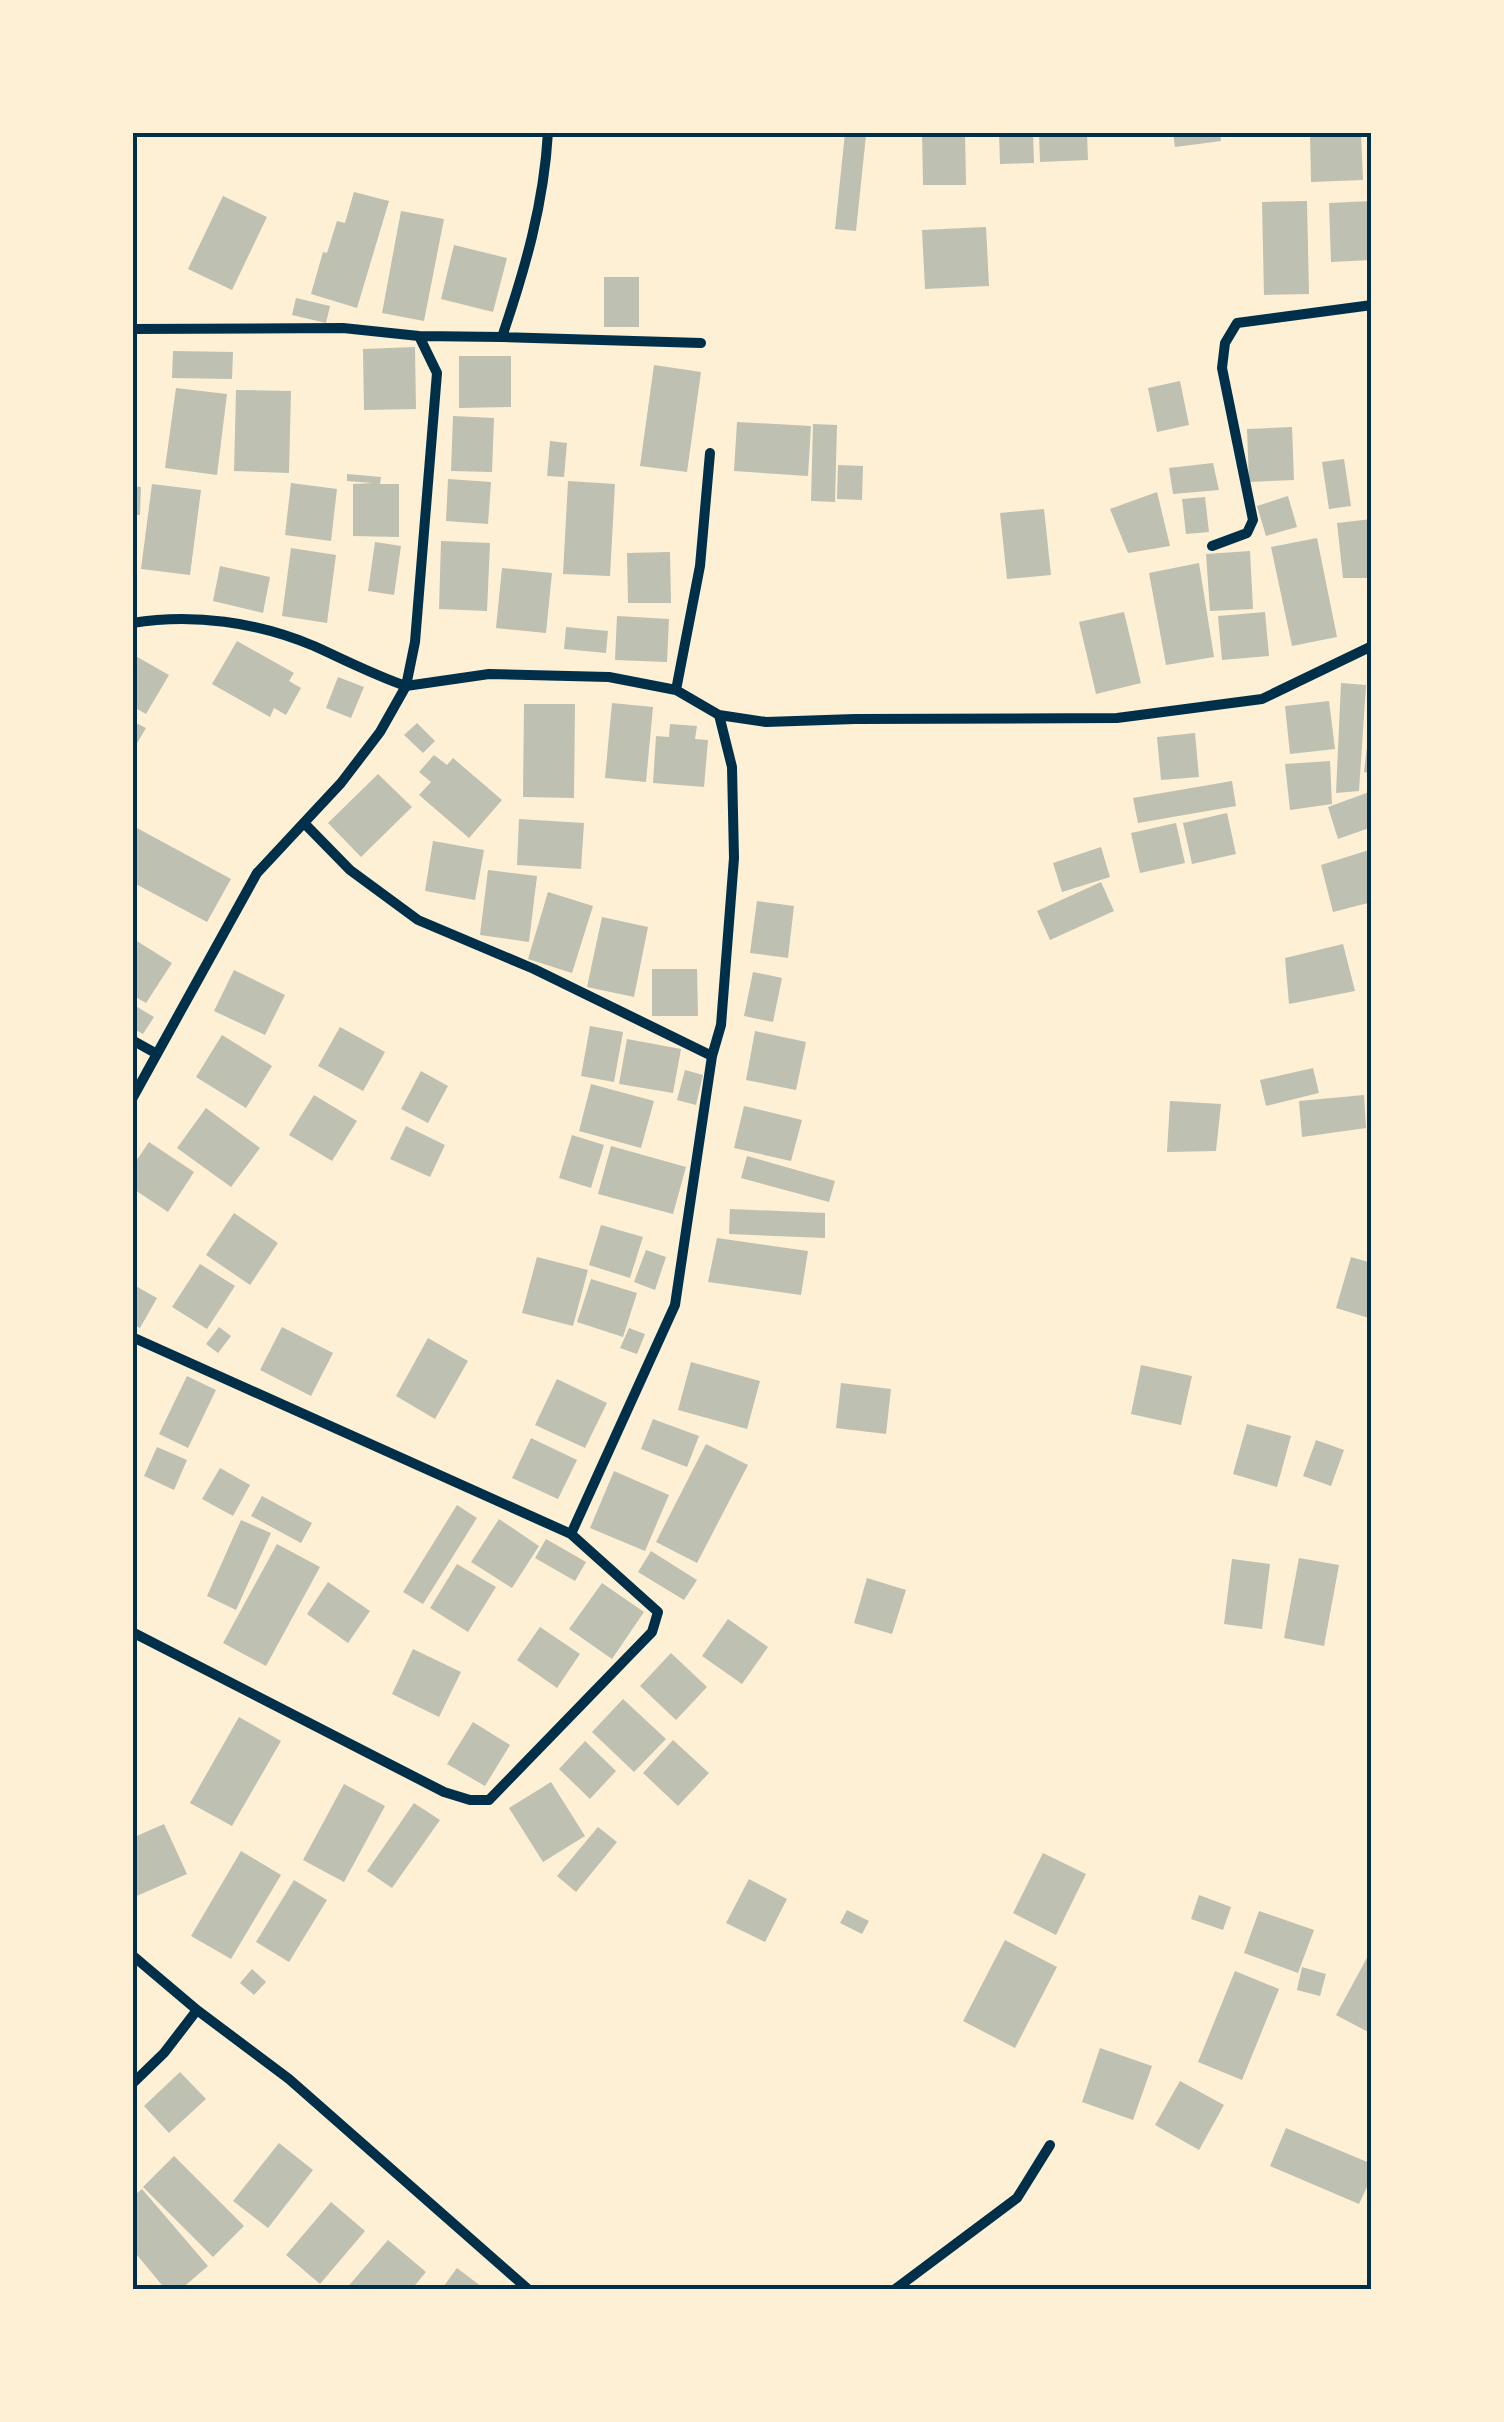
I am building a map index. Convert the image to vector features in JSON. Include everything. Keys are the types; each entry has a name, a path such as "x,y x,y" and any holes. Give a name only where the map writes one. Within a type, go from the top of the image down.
{"street":[{"path":"502,337 526,266 545,184 548,132"},
{"path":"1212,546 1247,533 1253,520 1222,368 1225,343 1237,323 1372,305"},
{"path":"132,329 343,328 419,336 701,342"},
{"path":"132,1100 256,873 305,824 380,732 406,686 415,642 437,372 419,336"},
{"path":"676,690 700,566 710,453"},
{"path":"132,623 198,617 256,628 312,645 368,674 406,686 489,674 609,678 676,690 719,714 766,722 1118,718 1262,699 1372,646"},
{"path":"571,1534 675,1305 712,1056 722,1025 734,858 732,766 719,714"},
{"path":"305,824 350,870 418,920 534,970 712,1056"},
{"path":"132,1040 157,1054"},
{"path":"132,1337 571,1534 658,1612 652,1632 489,1800 470,1800 444,1792 132,1632"},
{"path":"132,1955 289,2079 529,2290"},
{"path":"132,2084 164,2053 197,2010"},
{"path":"894,2290 1017,2198 1050,2145"}],"building":[{"path":"922,132 965,132 966,185 923,185"},
{"path":"999,132 1033,132 1034,163 1000,164"},
{"path":"1039,132 1087,132 1088,160 1040,162"},
{"path":"1173,132 1220,132 1221,141 1175,147"},
{"path":"1310,132 1361,132 1363,180 1311,182"},
{"path":"845,133 866,135 856,231 835,229"},
{"path":"354,192 389,201 357,308 311,294 323,252 327,253 337,221 345,223"},
{"path":"223,196 267,217 232,290 188,269"},
{"path":"1307,201 1309,294 1264,295 1262,202"},
{"path":"1372,201 1372,260 1331,262 1329,203"},
{"path":"401,211 444,219 424,321 382,313"},
{"path":"986,227 989,286 925,289 922,230"},
{"path":"454,245 507,258 493,312 441,299"},
{"path":"604,277 639,277 639,327 604,327"},
{"path":"296,298 330,306 326,323 292,315"},
{"path":"415,347 416,409 364,410 363,349"},
{"path":"173,351 233,352 232,379 172,378"},
{"path":"459,356 511,356 511,407 459,408"},
{"path":"654,365 701,372 687,472 640,466"},
{"path":"1180,381 1189,425 1157,432 1148,388"},
{"path":"176,388 227,394 217,475 165,468"},
{"path":"236,390 291,391 289,473 234,471"},
{"path":"453,416 494,418 492,472 451,471"},
{"path":"737,422 811,426 808,476 734,471"},
{"path":"813,424 837,425 835,502 811,501"},
{"path":"1292,427 1294,480 1249,482 1247,429"},
{"path":"550,441 567,443 564,477 547,476"},
{"path":"1344,459 1351,506 1329,509 1322,462"},
{"path":"1213,463 1219,490 1173,494 1169,468"},
{"path":"838,465 863,466 862,500 837,499"},
{"path":"347,474 381,477 380,484 399,484 399,537 353,536 353,484 373,483 347,481"},
{"path":"448,479 491,482 488,524 446,521"},
{"path":"568,481 615,484 610,576 563,574"},
{"path":"291,483 337,489 331,541 285,535"},
{"path":"152,484 201,490 190,575 141,569"},
{"path":"132,486 141,487 140,515 132,515"},
{"path":"1157,492 1170,546 1128,553 1110,509"},
{"path":"1288,496 1297,527 1266,536 1257,506"},
{"path":"1205,497 1209,532 1186,534 1182,499"},
{"path":"1044,509 1051,575 1007,579 1000,513"},
{"path":"1372,519 1372,578 1343,578 1337,523"},
{"path":"1317,538 1337,637 1292,646 1271,547"},
{"path":"441,541 490,543 487,611 439,609"},
{"path":"375,542 401,546 394,595 368,591"},
{"path":"291,548 336,555 327,623 282,616"},
{"path":"1250,551 1253,609 1210,611 1206,554"},
{"path":"670,552 671,603 628,603 627,553"},
{"path":"1199,563 1214,657 1166,665 1149,573"},
{"path":"220,566 270,577 263,613 213,601"},
{"path":"502,568 552,573 546,633 496,628"},
{"path":"1124,612 1141,683 1096,694 1079,622"},
{"path":"1265,612 1269,656 1222,660 1218,616"},
{"path":"617,616 669,619 667,662 615,660"},
{"path":"566,627 608,631 606,653 564,649"},
{"path":"237,641 294,673 289,681 301,688 286,715 274,708 270,717 212,684"},
{"path":"132,654 169,675 146,714 132,706"},
{"path":"338,677 364,687 351,718 326,708"},
{"path":"1341,683 1366,685 1359,791 1336,793"},
{"path":"1329,701 1335,749 1290,754 1285,706"},
{"path":"612,703 653,707 646,782 605,778"},
{"path":"524,704 575,704 574,798 523,797"},
{"path":"132,721 146,728 132,752"},
{"path":"417,723 435,741 423,753 404,735"},
{"path":"670,724 697,726 695,739 708,740 704,787 653,783 656,736 669,737"},
{"path":"1372,730 1372,774 1364,772"},
{"path":"1195,733 1199,777 1161,780 1157,737"},
{"path":"434,755 447,765 453,758 502,800 469,838 419,795 431,782 419,772"},
{"path":"1330,761 1332,804 1290,810 1285,764"},
{"path":"378,774 412,807 361,857 328,823"},
{"path":"1232,781 1236,806 1138,823 1133,798"},
{"path":"1372,791 1372,827 1338,839 1328,807"},
{"path":"1227,813 1236,854 1192,864 1183,823"},
{"path":"519,819 584,823 581,869 517,865"},
{"path":"1176,823 1185,863 1140,873 1131,833"},
{"path":"137,828 231,879 207,922 132,882 132,837"},
{"path":"433,841 484,850 475,900 425,891"},
{"path":"1101,847 1110,877 1062,892 1053,863"},
{"path":"1369,850 1372,902 1333,912 1321,865"},
{"path":"488,870 537,876 529,942 480,935"},
{"path":"1101,882 1114,911 1050,940 1037,911"},
{"path":"548,892 593,906 572,973 528,959"},
{"path":"757,901 794,906 788,958 750,953"},
{"path":"602,917 648,927 634,997 587,987"},
{"path":"132,938 172,963 146,1003 132,995"},
{"path":"1343,944 1355,991 1289,1004 1285,958"},
{"path":"652,969 697,969 698,1016 652,1016"},
{"path":"234,970 285,995 265,1035 214,1011"},
{"path":"753,972 782,978 773,1022 744,1016"},
{"path":"132,1004 154,1017 143,1034 132,1028"},
{"path":"590,1026 623,1032 614,1082 581,1076"},
{"path":"340,1027 385,1052 363,1091 318,1066"},
{"path":"755,1031 806,1042 796,1090 746,1080"},
{"path":"222,1035 272,1066 246,1108 196,1077"},
{"path":"627,1039 681,1049 673,1093 619,1084"},
{"path":"1313,1068 1319,1093 1266,1106 1260,1080"},
{"path":"685,1070 703,1075 696,1105 677,1100"},
{"path":"421,1071 448,1086 428,1123 401,1109"},
{"path":"591,1084 654,1101 641,1148 579,1131"},
{"path":"314,1095 357,1121 332,1161 289,1135"},
{"path":"1364,1095 1366,1128 1302,1137 1299,1101"},
{"path":"1170,1101 1221,1104 1216,1151 1167,1152"},
{"path":"744,1106 802,1120 791,1161 734,1148"},
{"path":"206,1108 260,1148 231,1187 177,1148"},
{"path":"406,1126 445,1145 430,1177 390,1159"},
{"path":"572,1135 604,1145 591,1188 559,1178"},
{"path":"149,1142 194,1172 168,1212 132,1188 132,1167"},
{"path":"611,1146 686,1167 673,1214 598,1194"},
{"path":"747,1156 835,1181 829,1202 741,1178"},
{"path":"730,1209 825,1213 825,1238 729,1234"},
{"path":"234,1213 278,1243 250,1285 206,1255"},
{"path":"601,1225 643,1237 630,1278 589,1265"},
{"path":"717,1238 808,1251 801,1295 708,1282"},
{"path":"646,1250 666,1257 655,1290 634,1282"},
{"path":"537,1257 588,1270 573,1326 522,1313"},
{"path":"1351,1257 1372,1263 1372,1319 1336,1308"},
{"path":"200,1264 235,1286 207,1329 172,1307"},
{"path":"591,1279 637,1293 623,1337 577,1322"},
{"path":"132,1284 157,1298 140,1328 132,1324"},
{"path":"219,1327 231,1336 218,1353 206,1344"},
{"path":"282,1327 333,1353 311,1396 260,1370"},
{"path":"629,1328 645,1334 637,1354 620,1348"},
{"path":"428,1338 468,1361 435,1419 396,1396"},
{"path":"691,1362 760,1381 747,1429 678,1410"},
{"path":"1141,1365 1192,1376 1181,1425 1131,1414"},
{"path":"187,1376 216,1390 188,1448 159,1434"},
{"path":"557,1379 607,1403 585,1448 535,1425"},
{"path":"841,1383 891,1389 886,1434 836,1428"},
{"path":"653,1419 699,1436 687,1467 641,1449"},
{"path":"1247,1424 1291,1436 1277,1487 1233,1474"},
{"path":"531,1438 577,1460 558,1499 512,1478"},
{"path":"1316,1440 1344,1450 1331,1486 1303,1476"},
{"path":"706,1444 748,1465 697,1563 656,1542"},
{"path":"157,1447 187,1460 174,1490 144,1476"},
{"path":"220,1468 250,1485 233,1516 202,1499"},
{"path":"614,1471 669,1495 645,1551 590,1528"},
{"path":"262,1496 312,1523 301,1543 251,1516"},
{"path":"457,1505 477,1518 423,1604 403,1592"},
{"path":"499,1519 539,1546 512,1588 471,1562"},
{"path":"241,1520 271,1533 236,1610 207,1596"},
{"path":"546,1539 586,1562 575,1581 535,1558"},
{"path":"277,1544 320,1567 266,1666 223,1643"},
{"path":"651,1551 697,1580 684,1600 638,1572"},
{"path":"1299,1558 1339,1565 1324,1646 1284,1638"},
{"path":"1232,1559 1270,1564 1262,1629 1224,1624"},
{"path":"457,1564 496,1587 468,1632 430,1608"},
{"path":"867,1578 906,1590 892,1634 854,1623"},
{"path":"328,1582 370,1611 348,1643 307,1614"},
{"path":"602,1583 644,1612 612,1659 569,1629"},
{"path":"728,1619 768,1647 742,1684 702,1656"},
{"path":"540,1627 580,1654 557,1688 517,1660"},
{"path":"413,1649 461,1672 439,1717 392,1694"},
{"path":"671,1653 707,1687 676,1720 640,1686"},
{"path":"623,1699 666,1739 634,1772 592,1732"},
{"path":"239,1717 281,1741 232,1826 190,1803"},
{"path":"473,1722 510,1745 485,1786 447,1764"},
{"path":"673,1740 709,1773 678,1806 643,1773"},
{"path":"585,1741 616,1771 590,1799 559,1769"},
{"path":"551,1782 585,1836 543,1862 509,1808"},
{"path":"344,1784 385,1806 344,1882 303,1860"},
{"path":"414,1803 440,1820 392,1888 367,1871"},
{"path":"164,1824 187,1874 132,1898 132,1838"},
{"path":"598,1827 617,1842 576,1892 557,1876"},
{"path":"241,1851 281,1875 231,1959 191,1936"},
{"path":"1043,1853 1086,1874 1056,1935 1013,1913"},
{"path":"749,1879 787,1899 765,1942 726,1923"},
{"path":"294,1880 327,1900 289,1962 256,1942"},
{"path":"1199,1895 1231,1907 1223,1930 1191,1919"},
{"path":"847,1910 869,1921 862,1934 840,1923"},
{"path":"1259,1911 1314,1930 1298,1973 1244,1953"},
{"path":"1005,1940 1057,1967 1015,2048 963,2021"},
{"path":"1369,1954 1372,1955 1372,2034 1336,2015"},
{"path":"1302,1967 1326,1974 1320,1996 1297,1990"},
{"path":"252,1969 266,1982 254,1995 240,1983"},
{"path":"1235,1971 1279,1989 1242,2080 1198,2062"},
{"path":"1100,2048 1152,2066 1133,2120 1082,2102"},
{"path":"180,2072 206,2099 169,2133 144,2106"},
{"path":"1180,2081 1224,2105 1199,2150 1155,2125"},
{"path":"1286,2128 1372,2164 1372,2176 1359,2204 1270,2166"},
{"path":"279,2143 313,2170 268,2228 233,2201"},
{"path":"174,2156 244,2226 213,2257 143,2187"},
{"path":"142,2189 208,2266 180,2290 166,2290 132,2249 132,2197"},
{"path":"331,2202 365,2231 320,2284 286,2255"},
{"path":"388,2240 426,2272 411,2290 345,2290"},
{"path":"457,2268 486,2290 441,2290"}]}
